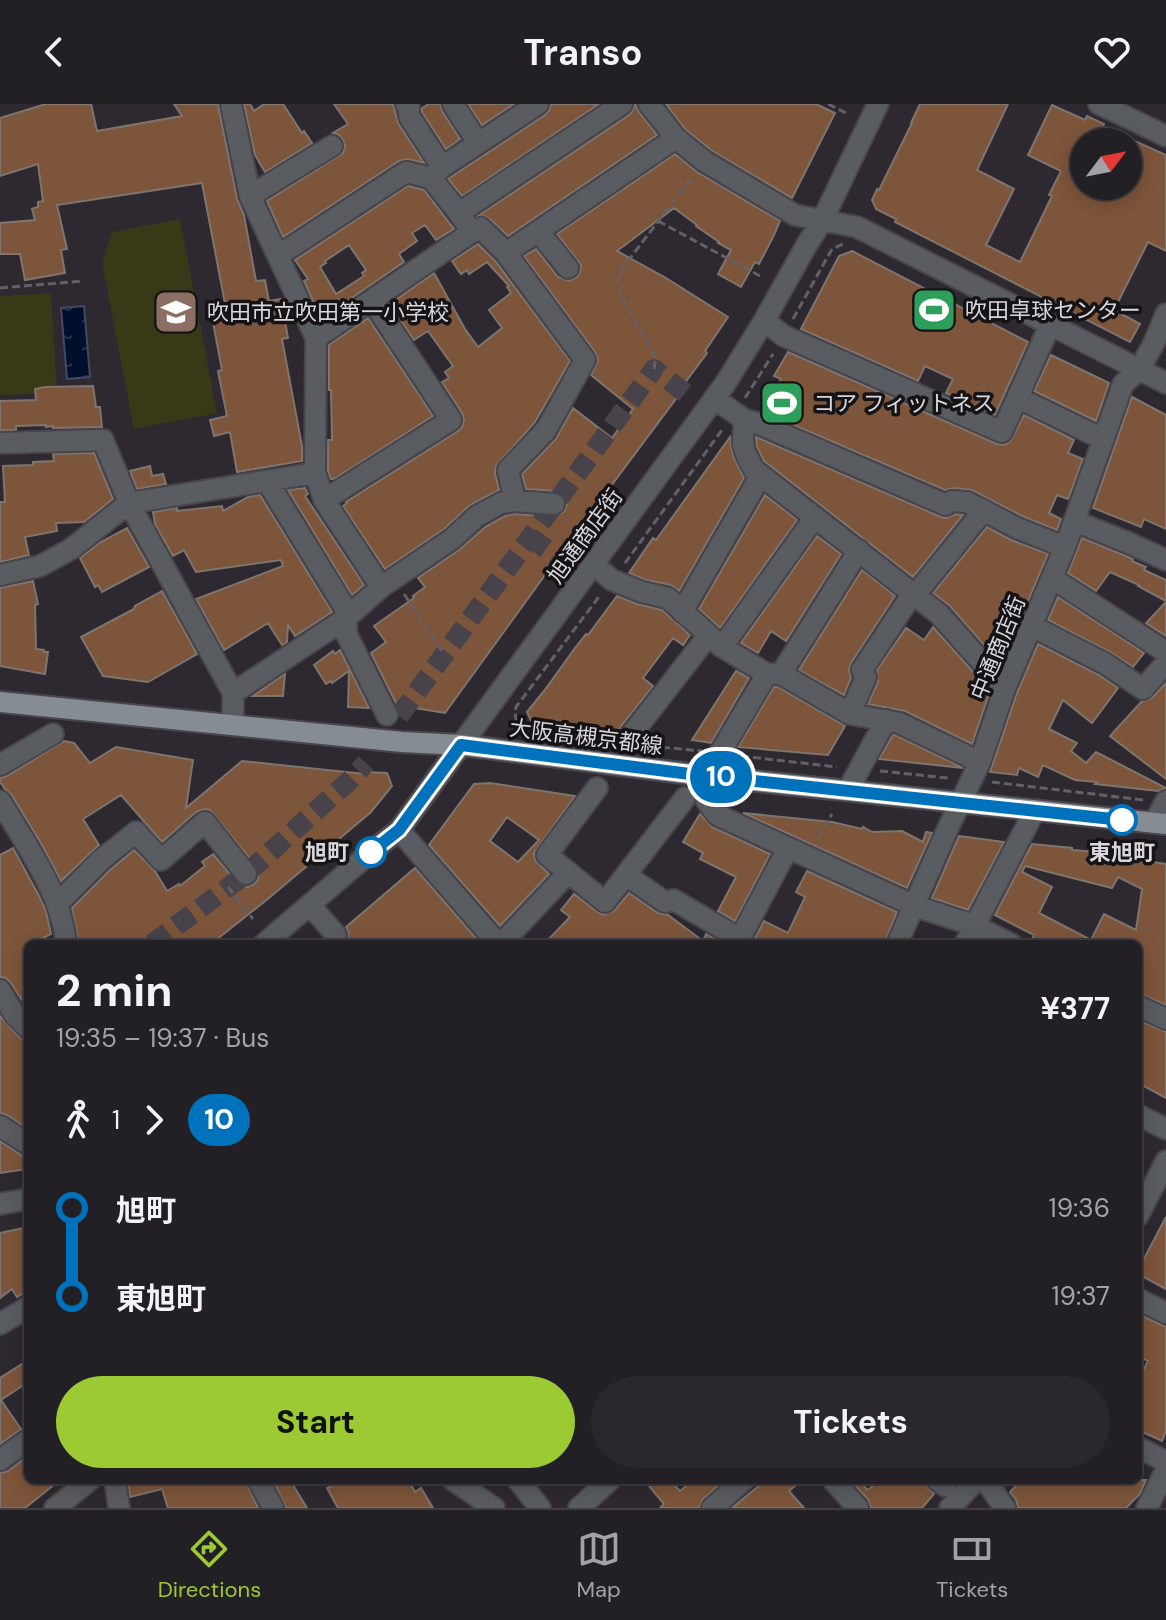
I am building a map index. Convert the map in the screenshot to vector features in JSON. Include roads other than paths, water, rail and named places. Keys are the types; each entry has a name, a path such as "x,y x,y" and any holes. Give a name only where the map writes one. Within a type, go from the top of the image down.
{"main road":[{"name":"大阪高槻京都線","path":"0,702 402,742 461,745 698,775 1160,824"}],"street":[{"path":"231,104 250,196 316,338 315,473 324,500 387,582"},
{"path":"453,104 478,143"},
{"path":"279,255 406,172 436,172 538,104"},
{"path":"459,213 622,104"},
{"path":"649,104 676,138 704,161 795,215 857,227 1166,383"},
{"name":"旭通商店街","path":"269,940 399,830 715,399 823,219 878,104"},
{"path":"1099,104 1166,136"},
{"path":"410,105 409,116 436,172 472,232"},
{"path":"506,253 676,138"},
{"path":"250,196 332,146"},
{"path":"316,338 481,228 506,253 585,360 546,430 508,470 515,501"},
{"path":"538,231 568,268"},
{"path":"324,500 451,420 372,300"},
{"name":"中通商店街","path":"899,940 980,762 1005,688 1065,547 1123,384 1139,370 1166,314"},
{"path":"764,321 784,336 1002,432 1050,325"},
{"path":"1018,398 1103,439"},
{"path":"715,399 745,420 946,505 952,501 967,502 1017,528 1065,547"},
{"path":"745,420 743,450 754,470 939,614 1005,688"},
{"path":"0,443 103,440 129,503 233,693 233,724"},
{"path":"0,575 40,566 71,549 129,503 315,473"},
{"path":"682,612 761,475"},
{"path":"267,481 345,608 347,635 387,715"},
{"path":"233,693 345,619 387,582 452,539 477,516 501,503 554,504"},
{"path":"850,714 866,677 862,670 909,599 984,510"},
{"path":"625,743 715,642 815,517"},
{"path":"1074,521 1166,560"},
{"path":"720,753 859,550"},
{"path":"594,565 612,580 668,598 715,642 850,714 899,723 980,762"},
{"path":"1052,578 1166,652"},
{"path":"1032,626 1106,664 1143,689 1166,663"},
{"path":"848,790 886,720"},
{"path":"0,765 53,734"},
{"path":"698,775 706,800 717,815 915,906 969,935 992,940"},
{"path":"597,788 547,855 605,902 685,798"},
{"path":"0,801 35,859 57,904 65,940"},
{"path":"1160,824 1166,801"},
{"path":"969,935 1035,810"},
{"path":"57,904 101,860 136,832 161,860 205,822 246,874"},
{"path":"399,830 496,940"},
{"path":"740,940 788,848"},
{"path":"504,940 568,873"},
{"path":"626,875 665,902 674,900 736,940"},
{"path":"310,905 336,935"},
{"path":"0,990 14,1014 24,1024"},
{"path":"1142,1008 1166,1019"},
{"path":"1142,1117 1166,1129"},
{"path":"0,1126 24,1141"},
{"path":"1142,1209 1165,1166"},
{"path":"0,1204 24,1200"},
{"path":"1142,1301 1166,1313"},
{"path":"0,1324 24,1309"},
{"path":"0,1460 24,1443"},
{"path":"1142,1449 1166,1462"},
{"path":"1147,1508 1166,1470"},
{"path":"55,1508 77,1484"},
{"path":"116,1484 119,1508"},
{"path":"260,1484 273,1508"},
{"path":"459,1484 494,1508"},
{"path":"521,1484 540,1508"},
{"path":"579,1508 606,1484"},
{"path":"712,1508 730,1484"},
{"path":"837,1484 858,1508"},
{"path":"950,1508 972,1484"},
{"path":"988,1484 1005,1508"}],"water":[{"path":"84,306 90,377 67,379 61,308"}],"tunnel":[{"path":"399,716 654,369 689,396"},
{"path":"530,537 564,562"},
{"path":"157,940 246,874 366,763"}],"place":[{"name":"吹田卓球センター","path":"934,310"},
{"name":"吹田市立吹田第一小学校","path":"176,312"},
{"name":"コア フィットネス","path":"782,403"},
{"name":"東旭町","path":"1122,820"},
{"name":"旭町","path":"371,852"}]}
